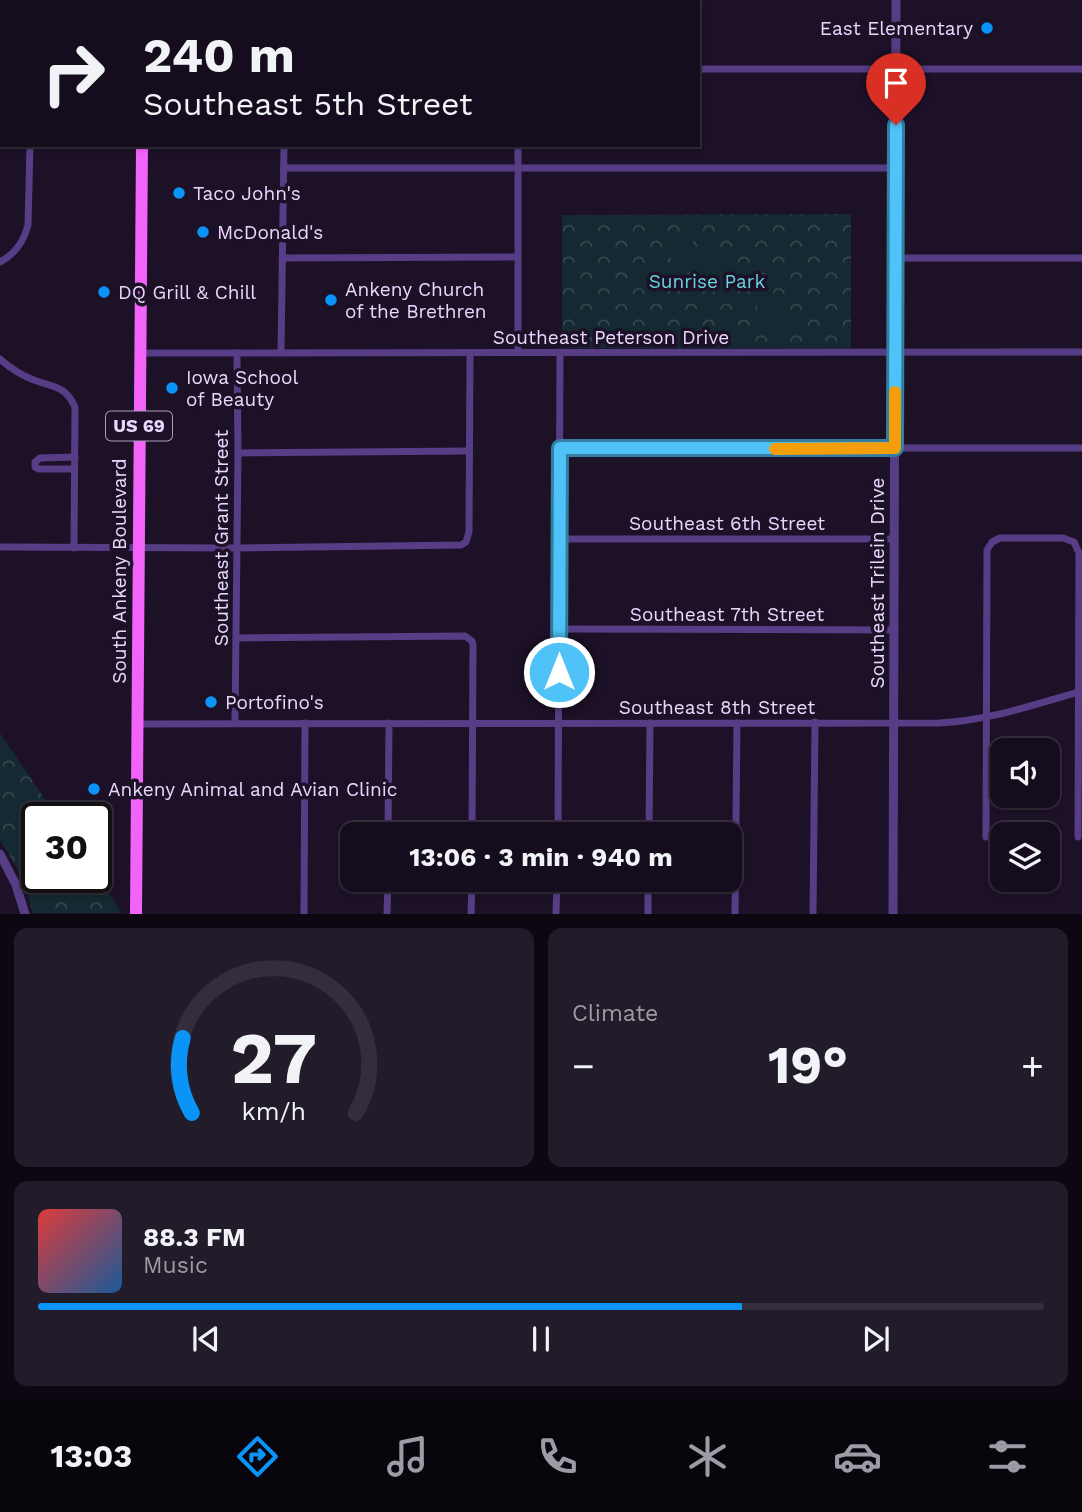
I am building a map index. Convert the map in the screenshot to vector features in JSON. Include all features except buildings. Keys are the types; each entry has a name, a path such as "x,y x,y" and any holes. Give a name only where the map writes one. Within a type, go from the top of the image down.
{"main road":[{"name":"South Ankeny Boulevard","path":"136,914 142,147"}],"street":[{"name":"Southeast Trilein Drive","path":"893,914 896,0"},
{"path":"700,69 1082,69"},
{"path":"0,262 18,248 26,233 30,147"},
{"path":"281,353 284,147"},
{"path":"518,147 518,352"},
{"path":"284,168 896,168"},
{"path":"282,258 517,257"},
{"path":"896,258 1082,257"},
{"path":"558,822 560,352"},
{"name":"Southeast Peterson Drive","path":"140,353 1082,352"},
{"name":"Southeast Grant Street","path":"235,723 237,353"},
{"path":"0,547 457,546 466,542 468,537 470,353"},
{"path":"0,359 19,374 61,388 75,407 74,548"},
{"path":"560,448 1081,448"},
{"path":"238,453 470,452"},
{"path":"74,469 39,469 34,462 40,458 75,457"},
{"path":"986,837 987,553 990,544 1000,538 1067,538 1078,546 1078,837"},
{"name":"Southeast 6th Street","path":"560,539 895,539"},
{"name":"Southeast 7th Street","path":"560,629 895,630"},
{"path":"236,638 465,636 472,641 472,822"},
{"name":"Southeast 8th Street","path":"137,724 951,722 986,717 1080,691"},
{"path":"813,914 815,722"},
{"path":"304,914 305,723"},
{"path":"388,822 389,723"},
{"path":"649,822 650,723"},
{"path":"735,914 737,723"},
{"path":"0,854 16,885 25,914"},
{"path":"387,914 388,892"},
{"path":"471,914 472,892"},
{"path":"556,914 557,892"},
{"path":"648,892 648,914"}],"green space":[{"name":"Sunrise Park","path":"851,214 851,348 562,348 562,215"},
{"path":"693,239 694,265 671,266 670,240"},
{"path":"710,253 723,258 726,267 725,280 703,280 701,277 700,257"},
{"path":"771,293 784,296 789,303 790,323 785,328 761,327 756,322 758,298"},
{"path":"0,733 47,802 21,802 21,878 0,840"},
{"path":"27,893 108,893 122,913 33,913"}],"slow traffic":[{"path":"775,449 895,448 895,392"}],"place":[{"name":"East Elementary","path":"987,28"},
{"name":"Taco John's","path":"179,193"},
{"name":"McDonald's","path":"203,232"},
{"name":"DQ Grill & Chill","path":"104,292"},
{"name":"Ankeny Church of the Brethren","path":"331,300"},
{"name":"Iowa School of Beauty","path":"172,388"},
{"name":"Portofino's","path":"211,702"},
{"name":"Ankeny Animal and Avian Clinic","path":"94,789"}],"route":[{"path":"559,672 560,448 895,448 896,125"}]}
